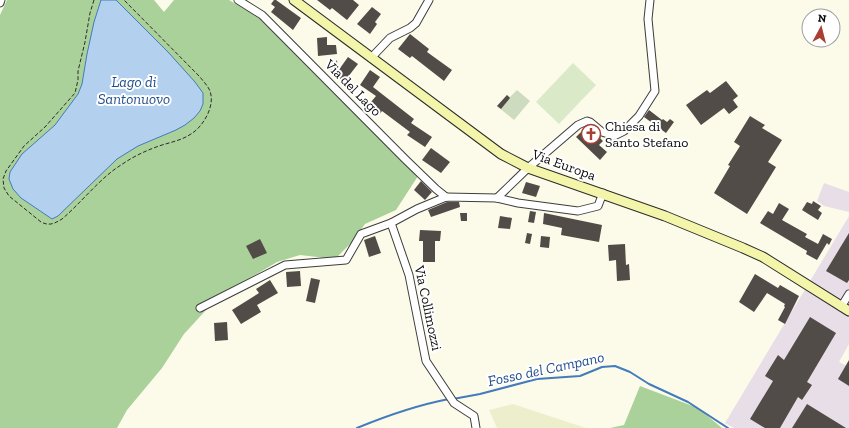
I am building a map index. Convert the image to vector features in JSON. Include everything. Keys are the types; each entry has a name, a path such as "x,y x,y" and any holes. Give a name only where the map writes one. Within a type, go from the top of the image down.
{"main road":[{"name":"Via Europa","path":"294,0 501,154 528,168 560,180 603,193 665,216 763,257 845,309"}],"street":[{"name":"Via del Lago","path":"238,0 262,15 436,189 446,197"},
{"path":"371,58 390,38 410,28 416,23 429,0"},
{"path":"497,198 528,168 578,124 587,121 602,132 614,136 624,131 639,116 655,91 648,20 650,0"},
{"path":"200,308 285,265 346,260 361,234 392,223 417,209 446,197 497,198 518,203 578,211 598,206 603,193"},
{"name":"Via Collimozzi","path":"392,223 409,275 426,361 454,402 474,416 476,428"},
{"path":"845,309 849,294"}],"path":[{"path":"94,0 88,20 85,42 78,70 78,80 74,92 44,128 24,146 6,171 3,179 4,188 9,196 28,212 46,224 55,223 62,219 119,166 141,153 183,139 191,134 200,126 210,106 211,99 209,89 200,77 124,0"}],"shaded area":[{"path":"824,183 849,192 849,212 824,206 817,201"},
{"path":"849,216 849,344 839,362 849,367 849,428 734,428 725,423"}],"green space":[{"path":"7,0 154,0 164,12 174,0 229,0 257,16 418,176 396,210 365,224 352,242 335,259 300,255 277,262 218,297 184,334 162,368 127,410 117,428 0,428 0,15"},
{"path":"573,63 596,85 559,124 536,102"},
{"path":"517,90 530,101 514,120 497,106 507,95 510,97"},
{"path":"640,386 698,408 722,428 610,428 624,425"},
{"path":"513,404 586,428 497,428 489,410"}],"water":[{"name":"Lago di Santonuovo","path":"101,0 116,0 168,52 203,93 203,104 200,111 194,118 185,125 138,146 117,159 58,216 52,219 21,198 13,189 9,179 10,172 22,154 55,125 78,94 82,84 94,22"}],"building":[{"path":"274,0 301,18 293,30 271,12 275,7 271,4"},
{"path":"317,0 353,0 359,5 347,20 332,8 330,10"},
{"path":"372,7 381,14 375,22 377,24 370,34 357,24"},
{"path":"410,34 429,49 427,52 452,70 444,81 412,56 410,58 398,49"},
{"path":"327,37 327,45 336,45 337,54 318,56 317,38"},
{"path":"348,57 358,64 344,82 329,71 337,60 338,71"},
{"path":"370,70 380,77 373,87 414,119 411,123 432,137 425,147 407,135 410,132 382,111 379,115 374,111 377,107 371,102 376,96 360,85"},
{"path":"726,81 738,96 733,100 738,107 729,114 724,108 701,125 686,105 707,90 710,93"},
{"path":"507,95 510,98 501,109 497,106"},
{"path":"649,110 662,120 663,119 667,122 670,119 674,122 666,133 644,117"},
{"path":"750,116 765,125 762,128 782,140 768,162 776,167 747,214 714,193 730,166 728,165 740,146 734,142"},
{"path":"587,126 601,137 600,138 603,141 599,145 607,152 600,160 576,137"},
{"path":"431,148 450,162 441,173 422,160"},
{"path":"421,181 432,192 425,200 414,190"},
{"path":"526,182 540,186 536,197 522,193"},
{"path":"813,201 821,206 818,210 822,213 818,220 802,210 807,202 812,204"},
{"path":"447,202 459,202 460,207 431,217 428,210"},
{"path":"779,203 789,209 782,220 807,234 805,237 818,244 823,234 832,239 829,245 827,243 817,260 806,254 807,251 760,223 768,211 773,214"},
{"path":"530,211 536,212 534,223 528,222"},
{"path":"460,213 467,213 467,221 461,221"},
{"path":"544,213 602,225 599,242 561,235 562,228 543,224"},
{"path":"500,216 512,218 510,229 498,228"},
{"path":"420,230 441,231 440,241 435,241 435,262 423,262 423,241 419,241"},
{"path":"527,233 532,234 530,244 525,243"},
{"path":"849,233 849,280 847,283 826,271"},
{"path":"375,236 381,253 369,257 364,240"},
{"path":"541,236 550,237 549,248 540,247"},
{"path":"260,239 267,253 253,259 246,246"},
{"path":"625,244 626,265 629,264 630,280 617,281 616,260 609,261 608,245"},
{"path":"300,271 301,286 287,287 286,272"},
{"path":"755,274 778,288 780,285 799,296 785,324 778,320 785,307 785,304 767,293 754,312 739,302"},
{"path":"311,278 320,280 315,303 306,301"},
{"path":"270,280 278,293 257,305 261,312 241,324 232,310 259,293 256,289"},
{"path":"810,317 836,333 807,382 812,385 802,400 798,397 780,428 765,428 750,419 773,381 765,376 778,355 784,360"},
{"path":"227,322 228,340 215,341 214,323"},
{"path":"849,360 849,386 838,379"},
{"path":"807,404 846,428 792,428"}],"waterway":[{"name":"Fosso del Campano","path":"453,399 480,394 537,379 580,376 602,367 615,366 630,372 649,384 688,402 728,428"},
{"name":"Fosso del Campano","path":"357,428 402,411 449,399"}],"place":[{"name":"Chiesa di Santo Stefano","path":"591,134"}]}
